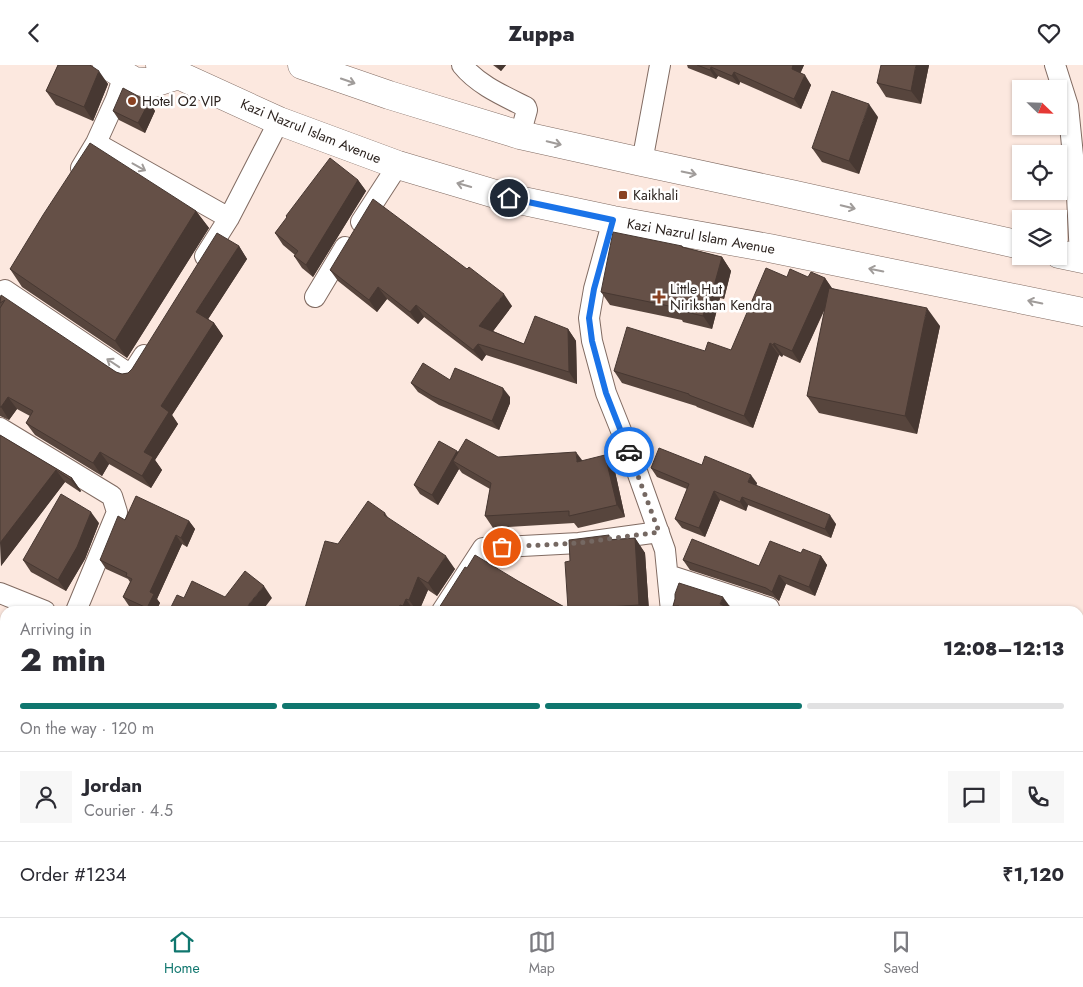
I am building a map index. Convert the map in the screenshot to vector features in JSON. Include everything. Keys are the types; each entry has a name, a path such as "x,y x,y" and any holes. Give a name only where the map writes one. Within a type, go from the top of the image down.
{"main road":[{"path":"302,65 389,95 520,135 1012,243"},
{"path":"115,70 134,81 154,83 170,70"},
{"name":"Kazi Nazrul Islam Avenue","path":"170,70 279,121 398,165 509,198 613,220 769,248 1083,312"}],"street":[{"path":"462,65 484,84 526,107 527,110 520,135"},
{"path":"642,163 660,65"},
{"path":"1055,65 1068,106 1078,195 1074,257"},
{"path":"71,184 96,143 116,99 115,70"},
{"path":"198,268 228,218 279,121"},
{"path":"96,143 228,218"},
{"path":"314,297 398,165"},
{"path":"613,220 594,289 589,318 592,341 606,393 665,550 671,606"},
{"path":"7,288 131,375 152,342"},
{"path":"0,428 112,496 117,512 78,606"},
{"path":"445,606 483,548 579,543 659,532"},
{"path":"668,575 763,606"},
{"path":"0,593 32,606"}],"building":[{"path":"58,65 90,65 99,71 84,107 46,91"},
{"path":"697,65 793,65 792,69 805,75 794,99 734,72 732,76 711,67 710,70"},
{"path":"881,65 916,65 911,91 877,83"},
{"path":"123,88 149,102 138,123 113,111"},
{"path":"832,91 869,104 849,161 812,148"},
{"path":"90,143 196,211 115,341 10,269"},
{"path":"330,158 358,180 306,265 294,256 298,251 275,233"},
{"path":"373,199 504,294 479,326 524,344 535,316 568,329 569,372 478,344 473,350 416,305 410,312 378,287 369,300 330,270"},
{"path":"613,232 682,246 722,257 714,286 710,285 703,316 674,309 674,307 601,292"},
{"path":"217,233 239,246 196,312 214,323 161,406 169,412 144,452 153,457 142,476 100,452 93,463 26,423 33,411 8,397 0,407 0,308 5,300 0,303 1,295 116,372 128,373"},
{"path":"766,268 787,277 790,269 808,277 811,272 825,278 792,351 770,343 744,416 689,394 614,371 627,327 705,351 708,342 731,350"},
{"path":"829,288 927,308 905,416 807,396"},
{"path":"423,363 450,380 455,368 503,388 503,394 492,421 432,396 411,383"},
{"path":"0,435 72,478 71,480 56,470 0,543"},
{"path":"466,439 498,457 576,452 577,462 605,455 617,505 569,516 569,511 485,516 491,483 453,461"},
{"path":"439,441 457,451 432,495 414,485"},
{"path":"659,448 702,465 705,456 751,475 748,482 830,515 825,529 742,497 740,502 714,491 699,528 675,519 689,484 651,468"},
{"path":"61,494 91,512 77,547 58,580 23,560"},
{"path":"136,496 189,521 181,538 176,535 150,592 154,594 148,606 143,606 123,597 132,579 126,576 127,573 100,560 118,516 125,520"},
{"path":"368,501 385,513 384,515 446,556 428,583 418,577 409,600 406,599 403,606 306,606 325,541 338,544"},
{"path":"609,535 609,540 635,538 639,605 568,606 565,562 570,561 569,540"},
{"path":"692,539 759,566 770,541 801,553 803,549 821,556 809,587 779,575 772,592 766,588 683,560"},
{"path":"475,555 563,606 440,606"},
{"path":"245,571 264,586 248,606 172,606 177,595 184,598 192,581 225,597"},
{"path":"679,583 723,597 720,604 725,606 673,606"}],"way so far":[{"path":"502,547 579,543 659,532 629,452"}],"place":[{"name":"Hotel O2 VIP","path":"132,101"},
{"name":"Kaikhali","path":"623,195"},
{"name":"Little Hut Nirikshan Kendra","path":"659,297"}],"route":[{"path":"509,198 613,220 594,289 589,318 592,341 606,393 629,452"}]}
